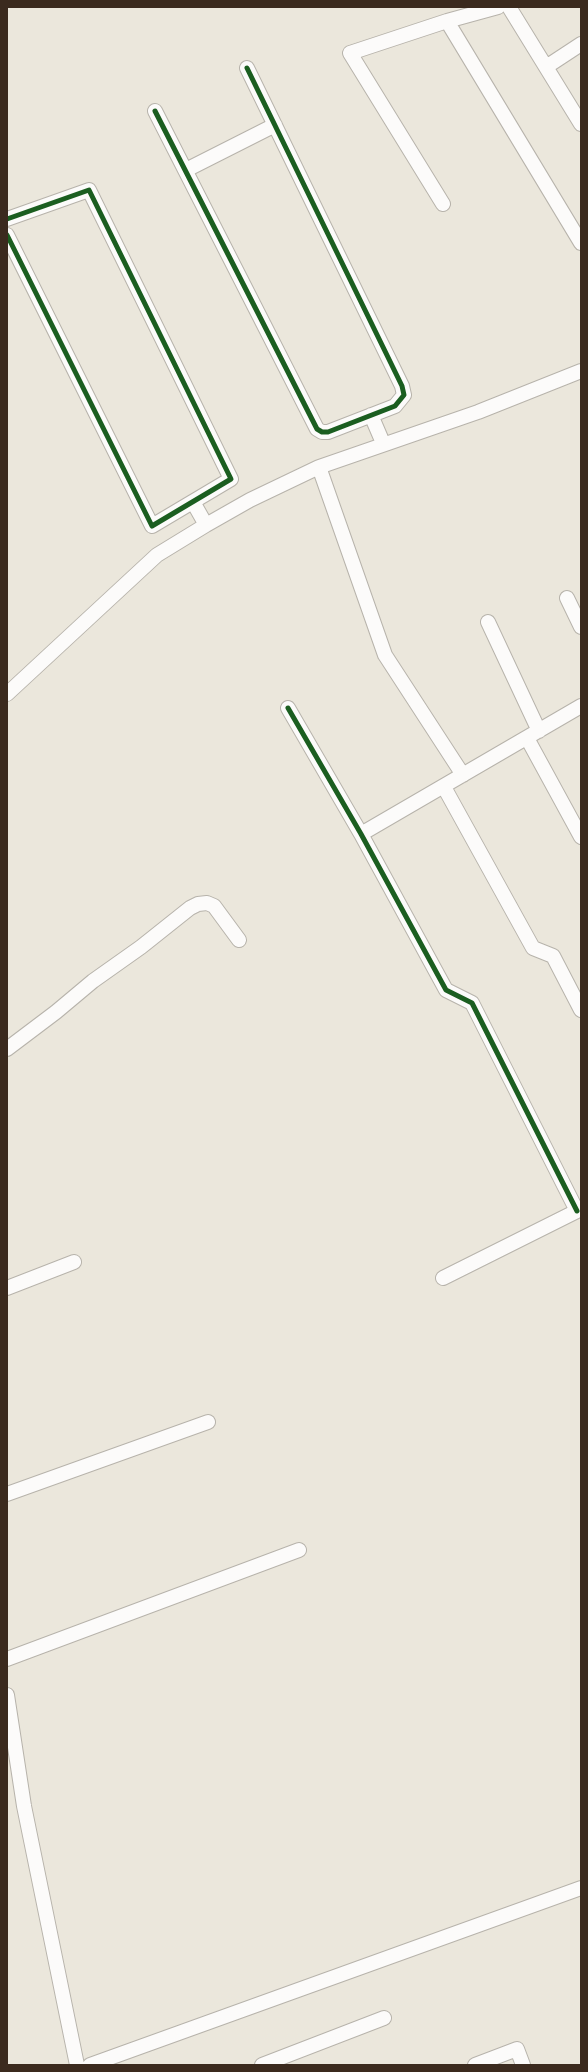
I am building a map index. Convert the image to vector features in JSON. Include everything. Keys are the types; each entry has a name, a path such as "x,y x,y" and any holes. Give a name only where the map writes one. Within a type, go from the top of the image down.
{"street":[{"path":"443,204 350,53 447,21 498,7"},
{"path":"509,7 581,124"},
{"path":"447,21 581,243"},
{"path":"546,66 581,44"},
{"path":"156,111 317,429 322,432 328,432 395,406 404,395 402,386 247,68"},
{"path":"186,170 275,125"},
{"path":"7,219 89,190 231,479 152,526 7,235"},
{"path":"7,694 157,555 250,500 319,467 383,443 478,412 581,370"},
{"path":"371,416 383,443"},
{"path":"319,467 385,655 463,775"},
{"path":"192,502 206,525"},
{"path":"567,598 581,627"},
{"path":"488,622 533,735 581,837"},
{"path":"361,834 581,706"},
{"path":"288,708 361,834 446,990 472,1002 579,1210 443,1278"},
{"path":"444,787 533,948 553,956 581,1010"},
{"path":"7,1049 56,1012 93,981 141,947 190,908 198,904 207,903 214,906 239,940"},
{"path":"7,1288 74,1262"},
{"path":"7,1494 208,1422"},
{"path":"7,1659 299,1550"},
{"path":"7,1695 24,1806 77,2065"},
{"path":"90,2065 581,1888"},
{"path":"262,2065 384,2018"},
{"path":"475,2065 517,2049 523,2065"}],"cycle path":[{"path":"155,111 317,429 322,432 328,432 395,406 404,395 402,386 247,68"},
{"path":"7,219 89,190 231,479 152,526 7,235"},
{"path":"288,708 361,834 446,990 472,1003 577,1211"}]}
